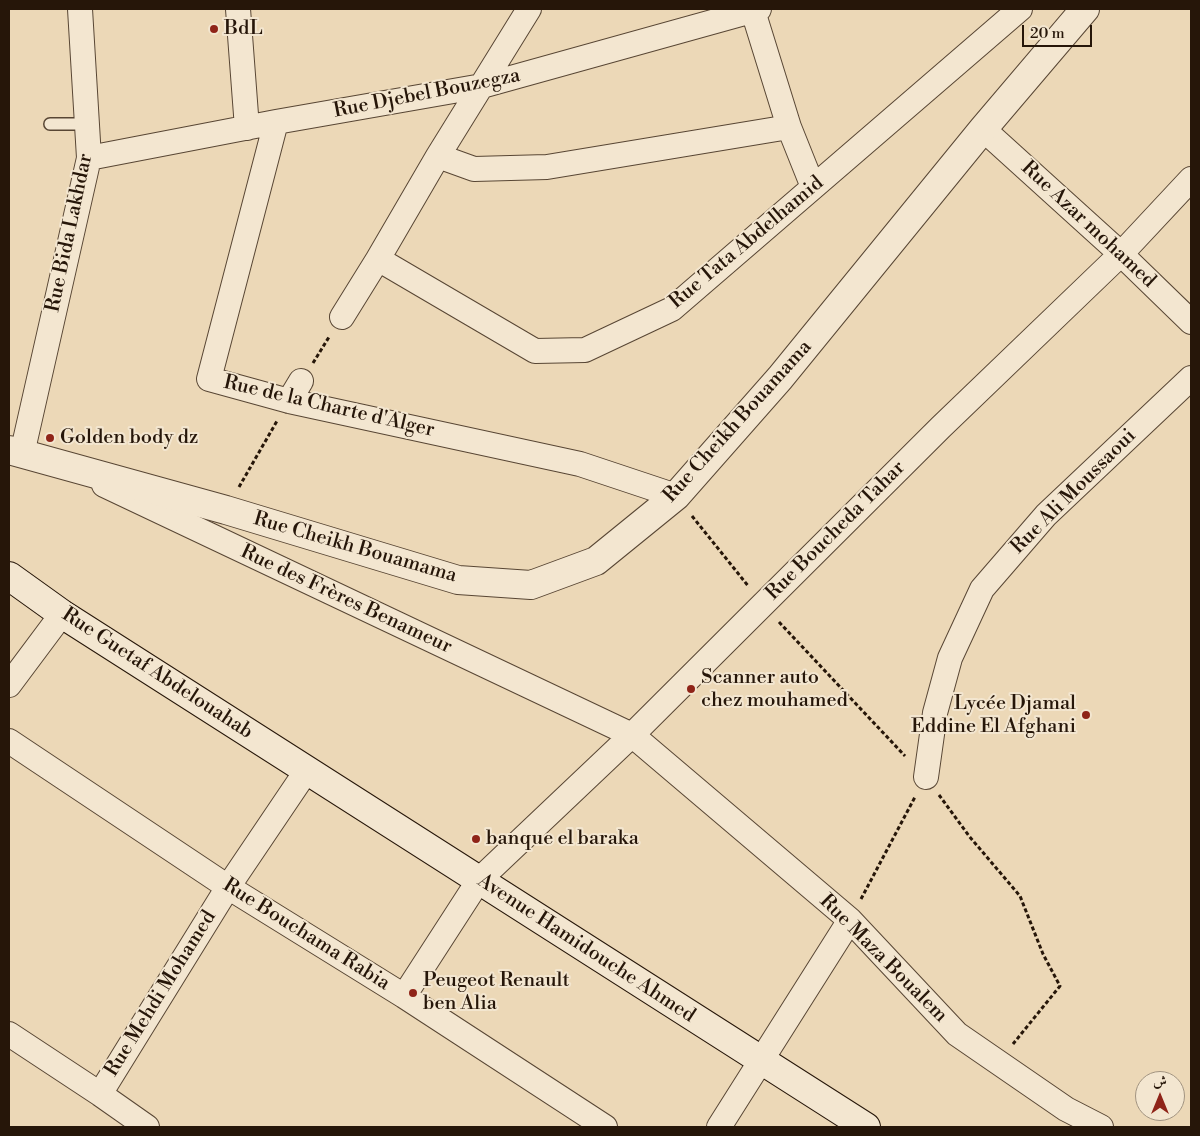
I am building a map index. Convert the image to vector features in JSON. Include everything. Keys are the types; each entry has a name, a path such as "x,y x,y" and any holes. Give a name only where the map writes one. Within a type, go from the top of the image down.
{"street":[{"name":"Rue Bida Lakhdar","path":"15,452 89,158 80,9"},
{"path":"238,9 247,128"},
{"path":"342,317 529,9"},
{"name":"Rue Tata Abdelhamid","path":"378,259 535,351 585,350 672,309 1020,9"},
{"name":"Rue Cheikh Bouamama","path":"15,452 226,510 458,580 531,585 596,561 676,496 780,378 983,129 1085,9"},
{"path":"756,10 789,127 813,187"},
{"name":"Rue Djebel Bouzegza","path":"89,158 276,122 482,86 756,10"},
{"name":"Rue de la Charte d'Alger","path":"276,122 209,379 289,401 580,464 676,496"},
{"path":"438,156 474,169 547,167 789,127"},
{"name":"Rue Azar mohamed","path":"983,129 1122,254 1191,322"},
{"name":"Rue Boucheda Tahar","path":"404,996 478,880 632,735 941,427 1122,254 1191,179"},
{"name":"Rue Ali Moussaoui","path":"926,777 935,713 950,658 982,589 1046,515 1191,378"},
{"path":"289,401 301,381"},
{"name":"Rue des Frères Benameur","path":"60,464 632,735"},
{"name":"Rue Guetaf Abdelouahab","path":"9,576 62,614 307,770"},
{"path":"9,685 62,614"},
{"name":"Rue Maza Boualem","path":"632,735 850,920 957,1034 1066,1109 1101,1127"},
{"name":"Rue Bouchama Rabia","path":"9,741 228,887 404,996 605,1127"},
{"name":"Avenue Hamidouche Ahmed","path":"307,770 866,1127"},
{"name":"Rue Mehdi Mohamed","path":"100,1094 228,887 307,770"},
{"path":"719,1127 762,1062 850,920"},
{"path":"9,1034 146,1127"}],"lane":[{"path":"50,124 87,124"}],"path":[{"path":"301,381 342,317"},
{"path":"226,510 289,401"},
{"path":"676,496 762,604 926,777 969,836 1020,896 1043,954 1060,986 998,1062"},
{"path":"850,920 926,777"}],"place":[{"name":"BdL","path":"214,29"},
{"name":"Golden body dz","path":"50,438"},
{"name":"Scanner auto chez mouhamed","path":"691,689"},
{"name":"Lycée Djamal Eddine El Afghani","path":"1086,715"},
{"name":"banque el baraka","path":"476,839"},
{"name":"Peugeot Renault ben Alia","path":"413,993"}]}
